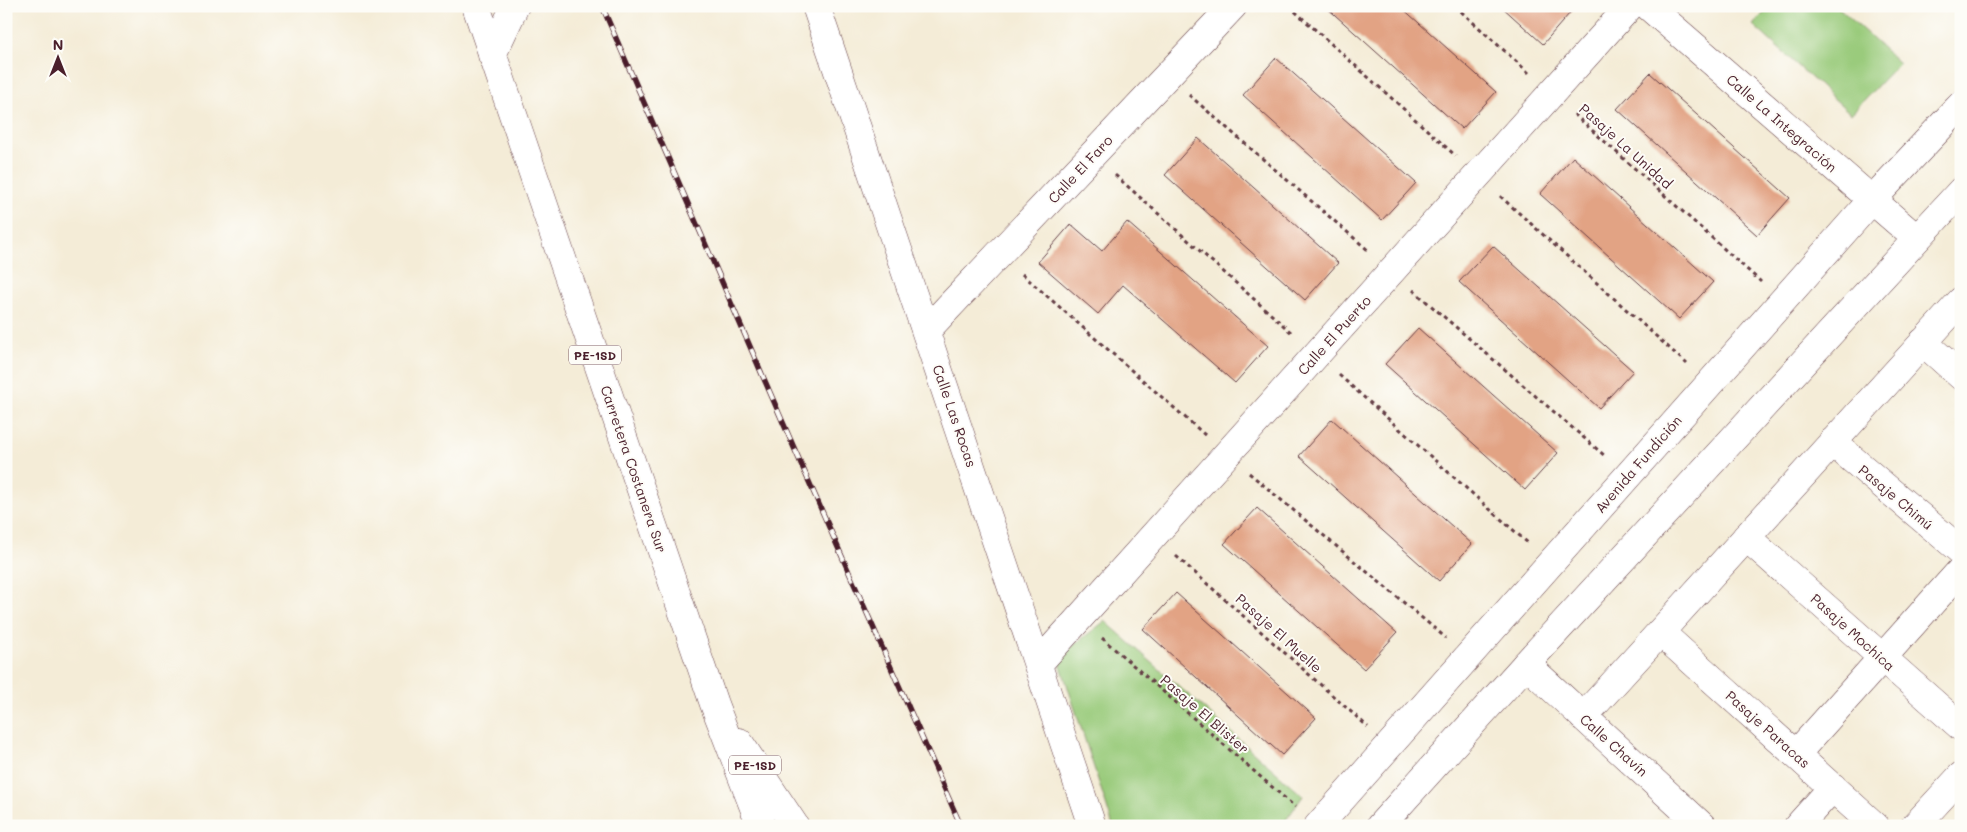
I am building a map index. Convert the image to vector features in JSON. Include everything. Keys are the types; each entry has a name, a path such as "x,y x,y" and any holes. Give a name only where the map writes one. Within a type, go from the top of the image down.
{"main road":[{"name":"Carretera Costanera Sur","path":"476,6 714,704"},
{"path":"492,55 515,6"},
{"name":"Calle Las Rocas","path":"816,6 1092,826"},
{"name":"Calle El Faro","path":"926,331 1233,6"},
{"name":"Calle El Puerto","path":"1038,664 1630,6"},
{"name":"Calle La Integración","path":"1648,6 1916,238"},
{"name":"Avenida Fundición","path":"1310,819 1389,746 1872,200 1961,105"},
{"path":"1380,826 1526,664 1961,191"},
{"path":"1583,717 1961,301"},
{"path":"1923,342 1961,376"},
{"name":"Pasaje Chimú","path":"1832,442 1961,551"},
{"name":"Pasaje Mochica","path":"1746,537 1961,727"},
{"path":"1796,754 1961,570"},
{"name":"Pasaje Paracas","path":"1660,632 1875,826"},
{"name":"Calle Chavín","path":"1526,664 1702,826"},
{"name":"PE-1SD","path":"714,704 761,826"},
{"name":"PE-1SD","path":"714,704 795,826"},
{"path":"1915,826 1961,776"},
{"path":"1798,826 1832,787"}],"path":[{"name":"Pasaje La Unidad","path":"1455,6 1782,302"},
{"name":"Pasaje El Muelle","path":"1153,536 1389,746"},
{"name":"Pasaje El Blister","path":"1079,618 1310,819"}],"green space":[{"path":"1770,6 1837,6 1899,63 1851,114 1753,25"},
{"path":"1105,621 1303,796 1286,820 1277,826 1113,826 1058,657"}],"building":[{"path":"1325,6 1400,6 1496,92 1462,129"},
{"path":"1501,6 1576,6 1543,44"},
{"path":"1276,58 1416,183 1382,220 1243,95"},
{"path":"1650,73 1790,198 1757,235 1617,109"},
{"path":"1198,138 1338,263 1305,300 1165,175"},
{"path":"1573,157 1713,282 1679,319 1540,194"},
{"path":"1127,222 1268,346 1235,383 1123,285 1098,314 1038,262 1071,224 1102,251"},
{"path":"1493,246 1633,371 1599,408 1459,282"},
{"path":"1418,328 1558,453 1525,490 1385,364"},
{"path":"1332,419 1472,544 1439,581 1299,456"},
{"path":"1257,508 1397,633 1364,669 1224,544"},
{"path":"1176,593 1316,718 1282,755 1143,629"}],"railway":[{"path":"602,6 961,826"}]}
